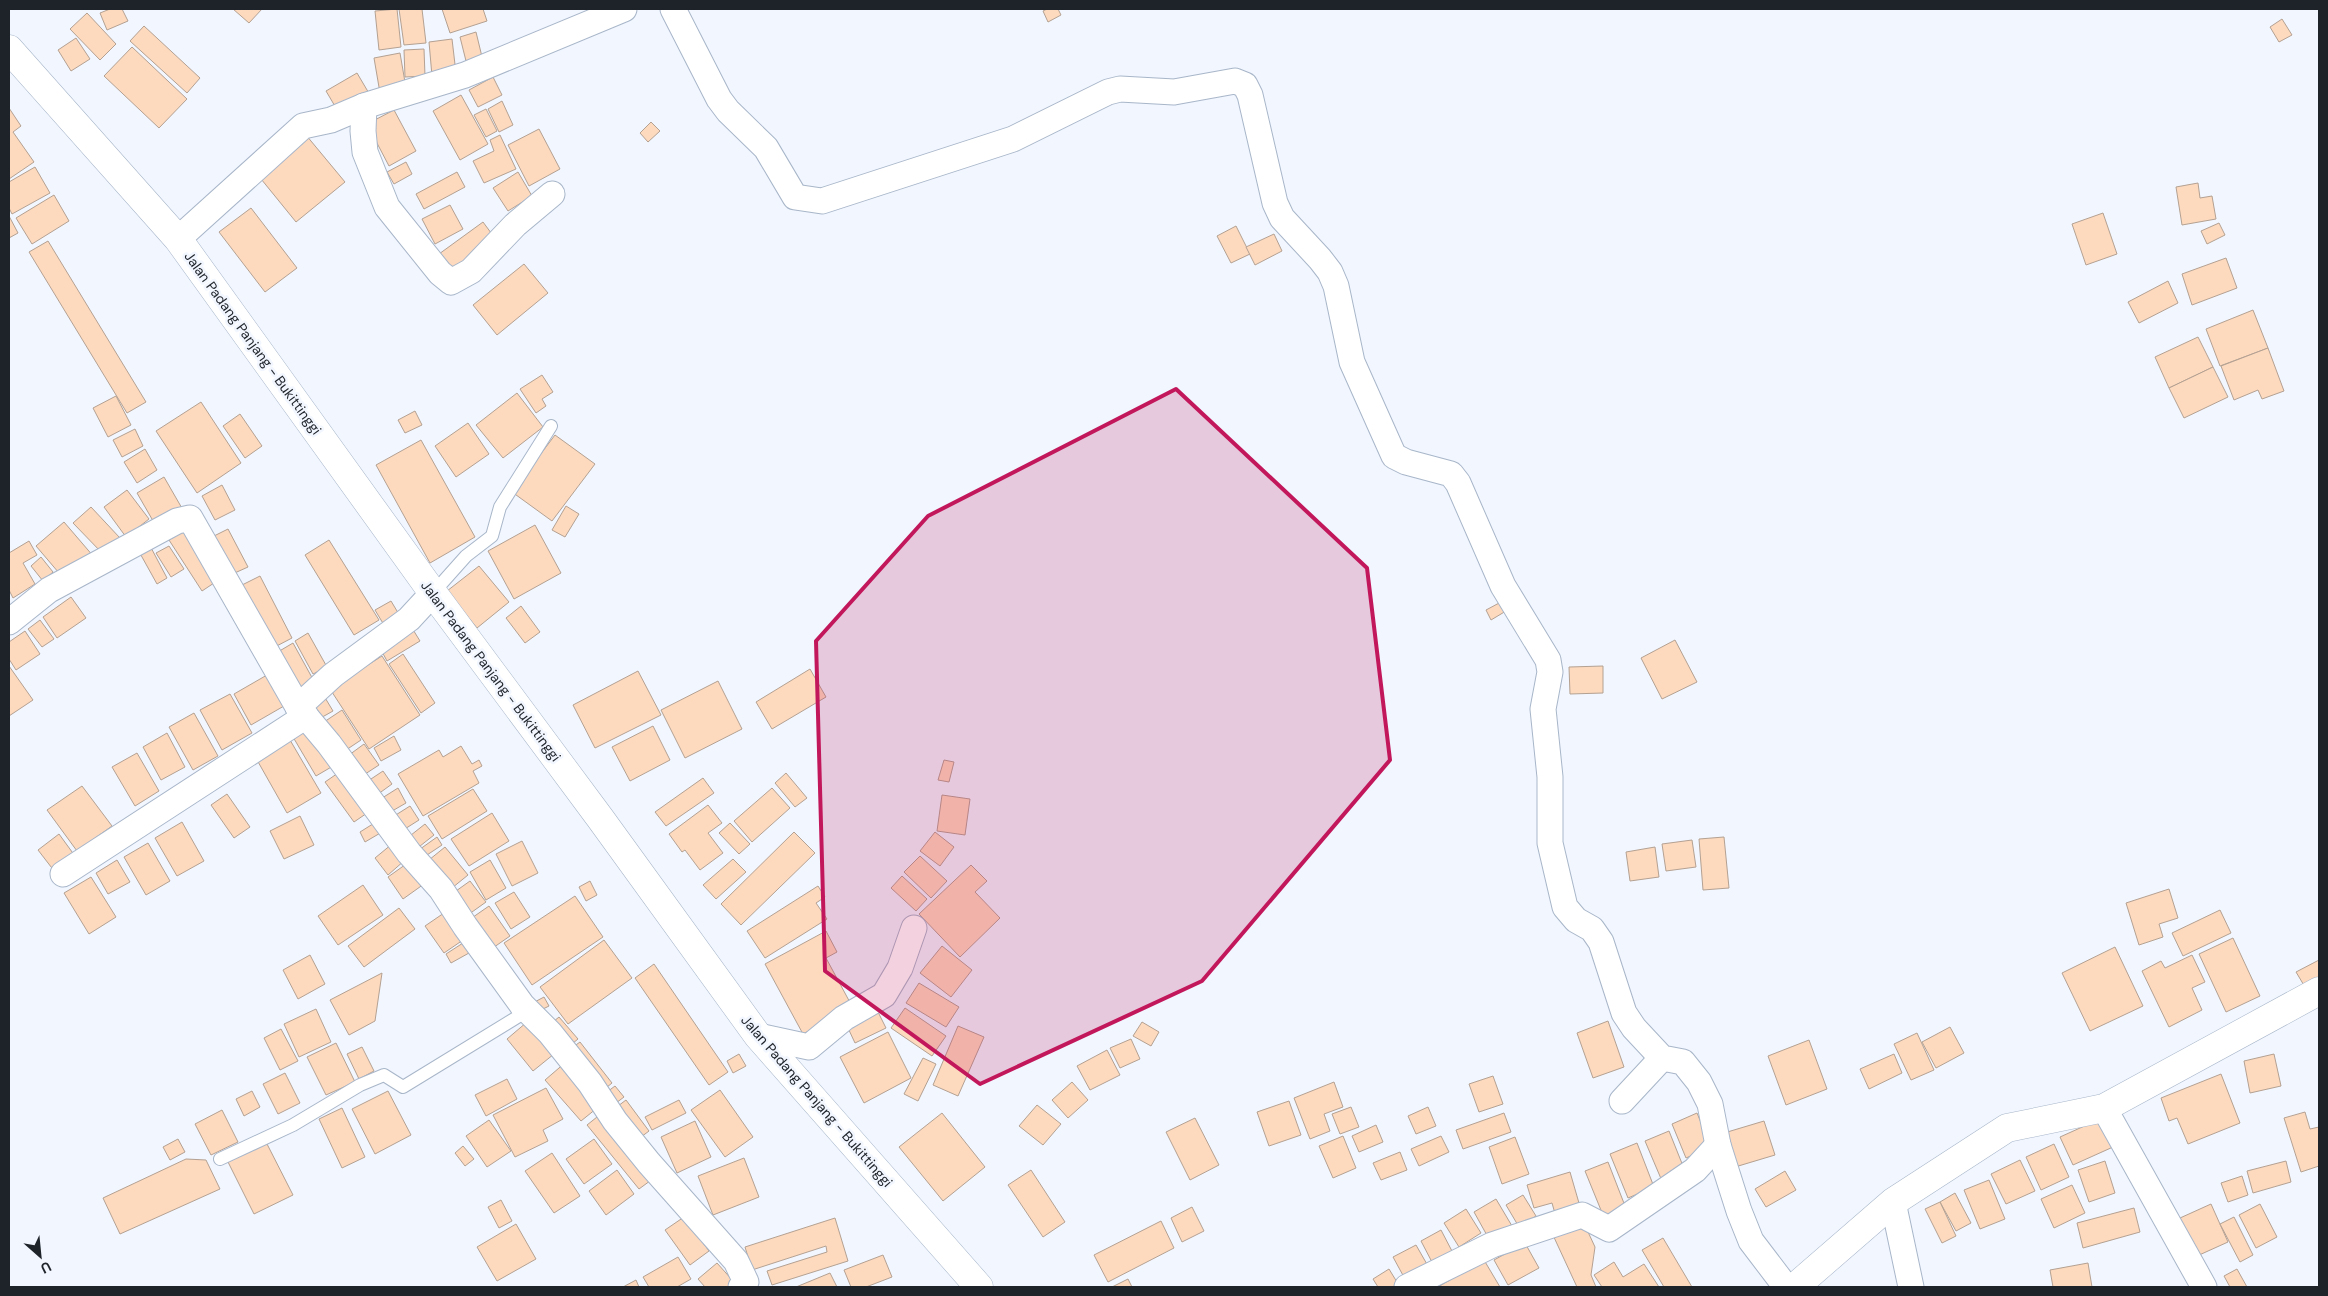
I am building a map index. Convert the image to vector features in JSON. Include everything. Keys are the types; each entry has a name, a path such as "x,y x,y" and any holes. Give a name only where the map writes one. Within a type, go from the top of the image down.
{"main road":[{"name":"Jalan Padang Panjang - Bukittinggi","path":"9,49 178,240 433,593 606,826 758,1036 980,1287"},
{"path":"1795,1287 1893,1202 2008,1128 2104,1108 2319,991"}],"street":[{"path":"178,240 303,126 331,120 364,106 465,75 624,9"},
{"path":"673,9 713,88 728,111 766,148 795,197 806,200 822,201 1014,139 1114,90 1174,92 1236,81 1245,85 1250,95 1275,203 1282,218 1330,272 1336,286 1352,362 1385,442 1394,456 1406,462 1451,474 1458,483 1502,586 1548,660 1550,672 1543,709 1550,777 1550,843 1559,887 1569,915 1592,929 1601,942 1624,1013 1634,1028 1662,1058 1683,1062 1699,1082 1710,1104 1718,1145 1751,1241 1786,1287"},
{"path":"364,106 365,152 388,207 440,273 451,282 472,271 515,225 552,194"},
{"path":"9,622 50,590 177,521 190,518 302,711 329,744 409,853 441,889 465,926 522,1005 550,1033 590,1083 615,1121 649,1163 736,1261 746,1282 740,1287"},
{"path":"63,874 302,711 333,675 409,619 433,593"},
{"path":"758,1036 809,1047 844,1018 884,995 900,968 914,928"},
{"path":"1622,1101 1662,1058"},
{"path":"2104,1108 2204,1287"},
{"path":"1407,1287 1492,1245 1582,1215 1608,1229 1695,1170 1718,1145"},
{"path":"1893,1202 1911,1287"}],"lane":[{"path":"433,593 466,556 492,536 500,507 551,426"},
{"path":"220,1159 293,1125 360,1085 384,1075 403,1087 519,1016 510,988"}],"highlighted area":[{"path":"1176,389 1367,568 1390,760 1202,981 980,1084 825,971 816,641 928,516"}],"building":[{"path":"110,9 122,9 128,21 107,30 100,13"},
{"path":"233,9 262,9 249,23"},
{"path":"397,9 401,47 379,50 375,11"},
{"path":"399,9 422,9 426,43 404,45"},
{"path":"442,9 483,9 487,21 450,33"},
{"path":"1058,9 1061,15 1048,22 1043,11"},
{"path":"87,13 116,44 100,60 70,29"},
{"path":"2282,19 2292,35 2279,42 2270,27"},
{"path":"144,26 200,78 187,93 130,41"},
{"path":"476,32 483,61 467,65 460,37"},
{"path":"76,38 90,59 71,71 58,50"},
{"path":"452,39 456,73 432,76 429,42"},
{"path":"132,47 187,99 159,128 104,76"},
{"path":"424,49 425,76 405,77 404,50"},
{"path":"400,53 406,88 380,93 374,58"},
{"path":"357,73 370,95 339,113 326,91"},
{"path":"493,77 502,95 478,107 469,90"},
{"path":"461,95 488,144 460,160 433,111"},
{"path":"502,101 513,125 499,132 488,109"},
{"path":"9,108 21,126 13,132 34,162 9,179"},
{"path":"486,109 497,131 486,137 474,115"},
{"path":"394,110 416,151 389,166 367,124"},
{"path":"651,122 660,131 648,142 640,133"},
{"path":"539,129 560,169 529,186 508,145"},
{"path":"306,135 345,182 296,222 257,174"},
{"path":"500,135 516,169 484,183 473,161 494,151 490,140"},
{"path":"406,162 412,174 394,184 387,172"},
{"path":"35,167 50,193 12,214 9,208 9,182"},
{"path":"457,172 465,187 424,209 416,194"},
{"path":"518,172 532,196 508,211 493,188"},
{"path":"2198,183 2200,198 2212,196 2216,219 2182,225 2176,187"},
{"path":"54,195 69,221 32,244 16,218"},
{"path":"450,205 463,229 435,244 422,219"},
{"path":"251,208 297,268 265,292 219,232"},
{"path":"2103,213 2117,254 2086,265 2072,224"},
{"path":"9,216 18,233 9,238"},
{"path":"483,222 497,241 453,273 439,254"},
{"path":"2219,223 2225,235 2207,244 2201,231"},
{"path":"1236,226 1250,254 1231,263 1217,236"},
{"path":"1274,234 1282,251 1255,265 1246,247"},
{"path":"48,241 146,402 127,413 29,252"},
{"path":"2226,258 2237,288 2192,305 2182,274"},
{"path":"524,264 548,293 497,335 473,305"},
{"path":"2168,281 2178,303 2139,323 2128,302"},
{"path":"2253,310 2268,348 2220,366 2206,329"},
{"path":"2198,337 2213,367 2169,388 2155,357"},
{"path":"2268,348 2284,391 2262,399 2258,390 2234,400 2221,366"},
{"path":"2213,367 2228,397 2184,418 2169,388"},
{"path":"542,375 553,392 542,399 546,406 536,413 520,389"},
{"path":"517,393 543,427 503,458 476,425"},
{"path":"116,396 131,425 108,437 93,408"},
{"path":"201,402 241,463 197,493 156,431"},
{"path":"415,411 422,425 405,433 398,420"},
{"path":"240,414 262,446 245,458 223,426"},
{"path":"468,423 489,454 456,477 435,446"},
{"path":"135,429 143,446 122,457 113,440"},
{"path":"555,435 595,464 552,521 512,492"},
{"path":"421,440 475,537 430,563 376,465"},
{"path":"145,449 157,470 137,483 124,462"},
{"path":"164,477 183,510 156,526 137,493"},
{"path":"222,485 235,510 215,520 202,496"},
{"path":"127,490 149,519 126,537 104,507"},
{"path":"566,506 579,514 565,537 552,530"},
{"path":"91,507 120,538 103,554 73,523"},
{"path":"64,522 94,557 59,573 36,546"},
{"path":"535,525 561,573 514,599 488,551"},
{"path":"187,529 220,579 202,591 169,540"},
{"path":"228,529 248,567 228,576 208,539"},
{"path":"329,540 379,620 354,635 305,555"},
{"path":"29,541 37,555 23,563 35,584 13,598 9,590 9,553"},
{"path":"148,542 167,578 157,584 137,548"},
{"path":"169,546 184,569 171,577 156,553"},
{"path":"41,557 53,572 43,581 31,566"},
{"path":"479,566 509,602 477,628 447,591"},
{"path":"260,576 292,638 269,650 236,588"},
{"path":"71,597 86,618 57,638 43,617"},
{"path":"391,601 400,616 384,625 375,610"},
{"path":"1501,602 1506,611 1491,620 1486,610"},
{"path":"521,606 540,632 525,643 506,618"},
{"path":"40,620 54,639 42,647 28,629"},
{"path":"412,628 420,641 387,661 380,648"},
{"path":"25,631 40,654 16,670 9,659 9,642"},
{"path":"308,633 327,667 313,674 295,641"},
{"path":"1675,640 1697,682 1662,699 1641,658"},
{"path":"293,643 315,683 294,695 271,656"},
{"path":"403,654 435,703 421,713 389,664"},
{"path":"382,656 420,715 369,749 330,689"},
{"path":"9,666 33,700 9,716"},
{"path":"1603,666 1603,693 1570,694 1569,667"},
{"path":"810,669 826,697 772,729 756,702"},
{"path":"638,671 661,715 595,748 573,705"},
{"path":"267,675 284,706 251,725 234,694"},
{"path":"718,681 742,729 685,758 661,710"},
{"path":"230,694 252,733 222,750 200,710"},
{"path":"324,696 333,711 317,720 309,704"},
{"path":"342,710 361,740 340,754 321,724"},
{"path":"194,713 218,756 193,770 169,727"},
{"path":"653,726 670,760 630,781 612,747"},
{"path":"310,727 333,766 316,776 293,737"},
{"path":"167,733 185,767 161,780 143,747"},
{"path":"394,736 401,750 381,761 374,748"},
{"path":"290,740 321,793 287,813 257,760"},
{"path":"364,744 379,765 359,778 345,758"},
{"path":"461,746 472,764 479,760 482,766 473,771 479,783 423,816 398,774 439,750 443,757"},
{"path":"137,753 159,791 135,806 112,767"},
{"path":"944,760 954,762 949,782 938,780"},
{"path":"341,771 370,811 354,822 325,782"},
{"path":"383,771 392,784 374,797 365,783"},
{"path":"786,773 807,798 795,807 775,783"},
{"path":"703,778 714,793 666,826 655,812"},
{"path":"82,786 112,826 77,851 47,810"},
{"path":"398,788 406,803 387,814 379,800"},
{"path":"772,788 790,808 752,842 734,821"},
{"path":"473,789 487,811 442,839 428,816"},
{"path":"227,794 250,827 234,838 211,805"},
{"path":"942,795 970,799 965,835 937,831"},
{"path":"708,805 722,823 708,833 723,853 700,870 685,850 682,852 669,834"},
{"path":"410,806 419,820 400,832 391,818"},
{"path":"492,813 509,841 469,866 451,839"},
{"path":"300,816 314,845 284,859 270,831"},
{"path":"182,822 204,861 177,876 155,838"},
{"path":"376,822 382,832 365,842 360,832"},
{"path":"730,823 750,844 739,854 719,833"},
{"path":"425,824 434,835 415,850 406,839"},
{"path":"794,832 815,853 741,925 721,904"},
{"path":"935,832 954,847 940,866 920,851"},
{"path":"59,834 75,856 55,872 38,850"},
{"path":"437,837 442,845 421,859 416,852"},
{"path":"1724,837 1729,888 1703,890 1699,839"},
{"path":"1692,840 1696,867 1666,871 1662,844"},
{"path":"522,841 538,873 512,886 496,854"},
{"path":"148,843 170,881 146,895 124,857"},
{"path":"392,844 405,860 388,875 375,858"},
{"path":"445,847 468,875 447,892 424,864"},
{"path":"1655,847 1659,877 1630,881 1626,852"},
{"path":"920,856 947,881 931,898 904,872"},
{"path":"733,859 746,872 716,899 703,885"},
{"path":"117,860 130,882 108,894 96,873"},
{"path":"490,860 506,888 486,900 470,872"},
{"path":"409,862 424,884 403,899 388,877"},
{"path":"971,865 987,881 975,892 1000,918 960,957 919,914"},
{"path":"902,876 927,899 916,911 891,888"},
{"path":"91,877 116,917 89,934 64,893"},
{"path":"470,881 486,902 465,917 449,896"},
{"path":"590,881 597,895 586,901 579,887"},
{"path":"363,885 383,915 338,945 318,916"},
{"path":"818,886 825,897 816,903 827,919 765,958 747,931"},
{"path":"2169,889 2178,918 2159,924 2163,937 2139,945 2126,903"},
{"path":"514,892 530,917 511,929 495,903"},
{"path":"575,896 603,937 532,985 504,943"},
{"path":"489,906 510,936 487,952 466,922"},
{"path":"399,908 415,929 364,967 348,946"},
{"path":"2220,910 2231,933 2183,956 2172,933"},
{"path":"444,913 463,940 444,953 425,926"},
{"path":"826,931 837,952 826,958 853,1008 803,1034 765,964"},
{"path":"2233,938 2260,996 2226,1012 2199,954"},
{"path":"604,940 632,978 568,1024 540,987"},
{"path":"463,943 469,953 451,963 446,954"},
{"path":"942,946 972,970 951,997 920,973"},
{"path":"2115,947 2143,1006 2090,1031 2062,973"},
{"path":"310,955 325,984 298,999 283,970"},
{"path":"2192,955 2205,982 2192,988 2202,1010 2169,1027 2142,971 2161,961 2165,968"},
{"path":"2319,960 2319,979 2305,987 2296,972"},
{"path":"654,964 728,1072 709,1085 635,978"},
{"path":"382,973 375,1021 349,1035 330,1000"},
{"path":"919,983 959,1007 946,1027 906,1003"},
{"path":"544,997 549,1006 533,1014 529,1005"},
{"path":"905,1008 946,1036 932,1056 891,1028"},
{"path":"316,1009 331,1042 299,1057 284,1024"},
{"path":"878,1012 886,1028 855,1043 848,1028"},
{"path":"559,1017 578,1039 567,1048 548,1026"},
{"path":"1608,1021 1624,1067 1593,1078 1577,1033"},
{"path":"527,1022 554,1054 533,1071 507,1039"},
{"path":"1142,1022 1159,1032 1151,1046 1133,1036"},
{"path":"958,1026 984,1037 958,1096 933,1085"},
{"path":"1950,1027 1964,1053 1936,1068 1922,1042"},
{"path":"281,1029 298,1061 280,1070 264,1038"},
{"path":"888,1032 911,1078 864,1103 840,1057"},
{"path":"1917,1033 1934,1070 1911,1080 1894,1044"},
{"path":"1131,1039 1140,1059 1120,1068 1110,1048"},
{"path":"1809,1040 1827,1089 1786,1105 1768,1056"},
{"path":"580,1042 612,1083 601,1092 569,1050"},
{"path":"336,1043 355,1082 326,1095 307,1057"},
{"path":"362,1047 374,1071 359,1079 347,1054"},
{"path":"1107,1050 1120,1075 1090,1090 1077,1066"},
{"path":"739,1054 746,1066 733,1073 727,1061"},
{"path":"1894,1054 1902,1073 1869,1089 1860,1069"},
{"path":"2274,1054 2281,1086 2250,1093 2244,1061"},
{"path":"923,1058 936,1064 918,1101 904,1094"},
{"path":"566,1062 602,1104 581,1121 545,1080"},
{"path":"285,1073 300,1103 278,1114 263,1084"},
{"path":"2221,1074 2240,1123 2188,1144 2177,1118 2169,1121 2161,1098"},
{"path":"1493,1076 1503,1104 1479,1112 1469,1084"},
{"path":"507,1079 517,1099 486,1116 475,1095"},
{"path":"1072,1082 1088,1100 1068,1118 1052,1100"},
{"path":"1334,1082 1343,1107 1324,1114 1330,1131 1310,1139 1294,1098"},
{"path":"615,1086 624,1097 612,1106 603,1095"},
{"path":"546,1088 563,1119 543,1130 548,1141 515,1157 493,1115"},
{"path":"720,1090 753,1137 725,1157 691,1110"},
{"path":"252,1091 260,1107 244,1116 236,1099"},
{"path":"388,1091 411,1135 375,1154 352,1109"},
{"path":"626,1100 649,1131 637,1140 614,1109"},
{"path":"679,1100 686,1113 652,1130 645,1117"},
{"path":"1289,1101 1301,1135 1269,1146 1257,1112"},
{"path":"1037,1105 1061,1124 1043,1145 1019,1126"},
{"path":"1351,1107 1359,1127 1340,1134 1332,1114"},
{"path":"1428,1107 1436,1126 1416,1134 1408,1116"},
{"path":"342,1108 365,1157 342,1168 319,1119"},
{"path":"222,1110 238,1142 211,1155 195,1124"},
{"path":"2305,1112 2310,1129 2319,1127 2319,1166 2301,1172 2284,1118"},
{"path":"602,1113 654,1178 639,1189 587,1125"},
{"path":"942,1113 985,1167 943,1201 899,1147"},
{"path":"1504,1113 1511,1132 1463,1149 1456,1130"},
{"path":"1697,1113 1711,1147 1686,1158 1672,1124"},
{"path":"1195,1118 1219,1165 1190,1180 1166,1132"},
{"path":"2100,1119 2113,1147 2073,1165 2060,1137"},
{"path":"489,1120 511,1151 487,1167 466,1136"},
{"path":"695,1121 711,1157 677,1173 661,1137"},
{"path":"1764,1121 1775,1155 1735,1167 1724,1133"},
{"path":"1376,1125 1383,1142 1359,1152 1352,1136"},
{"path":"1669,1131 1685,1171 1662,1181 1645,1141"},
{"path":"1343,1136 1356,1168 1333,1178 1319,1146"},
{"path":"1441,1136 1449,1152 1419,1166 1411,1149"},
{"path":"1515,1137 1529,1174 1502,1184 1489,1147"},
{"path":"178,1139 185,1152 170,1160 163,1147"},
{"path":"594,1139 612,1164 584,1184 566,1159"},
{"path":"266,1142 293,1195 254,1214 228,1162"},
{"path":"1637,1143 1654,1187 1628,1198 1610,1154"},
{"path":"2054,1144 2069,1177 2041,1190 2026,1157"},
{"path":"463,1146 474,1159 465,1166 455,1153"},
{"path":"1400,1152 1407,1170 1381,1180 1373,1163"},
{"path":"552,1153 580,1196 554,1213 525,1171"},
{"path":"744,1158 759,1197 713,1215 698,1176"},
{"path":"186,1159 206,1160 220,1189 120,1234 103,1198"},
{"path":"2020,1160 2035,1191 2006,1204 1991,1174"},
{"path":"2105,1161 2115,1193 2089,1202 2078,1170"},
{"path":"2286,1161 2291,1182 2253,1193 2247,1171"},
{"path":"1608,1162 1627,1211 1605,1220 1585,1171"},
{"path":"617,1170 634,1194 606,1215 589,1191"},
{"path":"1031,1170 1065,1222 1043,1237 1008,1185"},
{"path":"1785,1171 1796,1190 1766,1207 1755,1189"},
{"path":"1570,1172 1581,1210 1556,1217 1552,1203 1534,1208 1527,1185"},
{"path":"2242,1176 2248,1195 2228,1202 2221,1183"},
{"path":"1989,1180 2005,1219 1980,1229 1964,1190"},
{"path":"2072,1185 2085,1213 2054,1228 2041,1199"},
{"path":"1955,1193 1971,1223 1956,1231 1940,1202"},
{"path":"1523,1195 1536,1216 1519,1227 1506,1205"},
{"path":"1496,1199 1512,1226 1489,1239 1474,1212"},
{"path":"501,1200 512,1221 499,1228 488,1207"},
{"path":"1940,1202 1956,1236 1942,1243 1925,1209"},
{"path":"2211,1204 2228,1242 2197,1256 2180,1218"},
{"path":"2260,1204 2277,1237 2256,1248 2239,1215"},
{"path":"1192,1207 1204,1231 1182,1242 1171,1218"},
{"path":"2134,1208 2140,1232 2083,1248 2077,1223"},
{"path":"1466,1209 1481,1233 1459,1247 1444,1223"},
{"path":"684,1217 709,1251 690,1265 665,1230"},
{"path":"2234,1217 2253,1255 2240,1262 2220,1224"},
{"path":"835,1218 848,1261 772,1285 767,1271 827,1252 826,1246 752,1270 745,1247"},
{"path":"1582,1219 1595,1247 1591,1275 1596,1287 1577,1287 1552,1233"},
{"path":"1161,1221 1174,1248 1108,1282 1094,1255"},
{"path":"516,1224 536,1259 497,1281 477,1247"},
{"path":"1441,1230 1453,1253 1433,1264 1421,1241"},
{"path":"1663,1238 1692,1287 1664,1287 1642,1250"},
{"path":"1525,1243 1539,1268 1508,1285 1494,1260"},
{"path":"1416,1245 1428,1266 1405,1279 1393,1257"},
{"path":"883,1255 892,1277 866,1287 851,1287 844,1270"},
{"path":"678,1257 691,1279 677,1287 649,1287 643,1277"},
{"path":"1484,1260 1500,1287 1438,1287"},
{"path":"1614,1262 1623,1277 1644,1264 1659,1287 1602,1287 1594,1275"},
{"path":"717,1263 734,1282 727,1287 705,1287 698,1279"},
{"path":"2088,1263 2092,1287 2053,1287 2050,1270"},
{"path":"1389,1269 1400,1287 1378,1287 1373,1279"},
{"path":"2237,1269 2247,1287 2230,1287 2224,1276"},
{"path":"830,1273 837,1287 796,1287"},
{"path":"1128,1279 1132,1287 1112,1287"},
{"path":"636,1280 639,1287 623,1287"}]}
